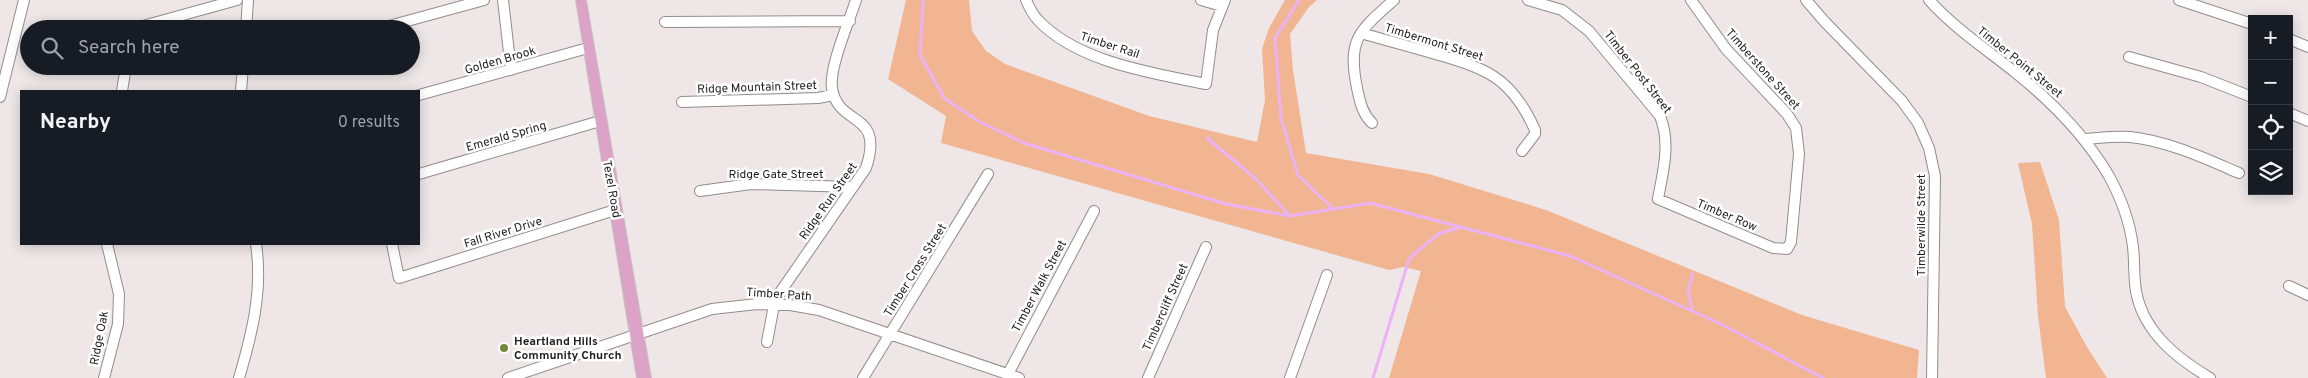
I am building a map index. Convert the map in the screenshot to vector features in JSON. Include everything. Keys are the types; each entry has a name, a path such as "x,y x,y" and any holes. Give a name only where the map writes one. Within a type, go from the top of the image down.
{"main road":[{"name":"Tezel Road","path":"581,0 644,378"}],"street":[{"path":"0,97 24,0"},
{"path":"163,20 237,0"},
{"path":"247,20 248,0"},
{"path":"411,20 484,0"},
{"path":"503,0 510,70"},
{"path":"833,95 832,79 856,0"},
{"name":"Timber Rail","path":"1026,0 1039,24 1062,41 1109,60 1206,84 1208,45 1224,3"},
{"path":"1201,0 1224,3"},
{"path":"1372,123 1362,113 1351,64 1353,45 1361,33 1394,0"},
{"name":"Timber Post Street","path":"1528,0 1562,10 1589,31 1660,116 1667,138 1658,198"},
{"name":"Timberstone Street","path":"1691,0 1726,49 1786,114 1796,128 1799,154 1791,242 1787,249"},
{"name":"Timberwilde Street","path":"1806,0 1823,21 1901,100 1920,124 1930,150 1935,176 1932,378"},
{"name":"Timber Point Street","path":"1929,0 1960,30 2055,105 2084,139 2109,175 2128,219 2133,244 2136,288 2139,304 2146,320 2174,353 2210,378"},
{"path":"2179,0 2248,23"},
{"path":"665,22 850,21"},
{"name":"Timbermont Street","path":"1361,33 1477,66 1495,76 1517,97 1534,130 1534,134 1522,152"},
{"path":"2293,41 2308,47"},
{"name":"Golden Brook","path":"420,95 588,48"},
{"path":"2129,57 2201,77 2248,96"},
{"path":"122,90 125,75"},
{"path":"241,90 242,75"},
{"name":"Ridge Mountain Street","path":"682,102 833,95"},
{"name":"Ridge Run Street","path":"773,305 853,187 874,150 871,137 865,127 842,108 833,95"},
{"path":"2293,115 2308,121"},
{"name":"Emerald Spring","path":"420,174 600,121"},
{"path":"2084,139 2129,137 2150,140 2184,149 2239,173"},
{"name":"Timber Cross Street","path":"863,378 988,174"},
{"name":"Ridge Gate Street","path":"700,191 728,185 751,184 853,187"},
{"name":"Timber Row","path":"1658,198 1773,248 1787,249"},
{"name":"Fall River Drive","path":"392,245 399,278 615,210"},
{"name":"Timber Walk Street","path":"1014,376 1094,211"},
{"name":"Ridge Oak","path":"104,378 118,324 120,294 107,245"},
{"path":"238,378 254,322 257,286 256,245"},
{"name":"Timbercliff Street","path":"1148,378 1206,248"},
{"path":"1290,378 1327,275"},
{"path":"2289,286 2308,295"},
{"name":"Timber Path","path":"508,378 636,333 712,309 741,305 773,305 819,310 1014,376"},
{"path":"767,342 773,305"}],"shaded area":[{"path":"906,0 969,0 972,31 986,51 1005,64 1149,116 1257,142 1265,100 1262,49 1269,28 1285,0 1317,0 1309,7 1290,34 1293,70 1306,153 1429,174 1546,210 1802,315 1919,350 1917,378 1389,378 1421,271 1403,267 1389,270 941,143 946,116 888,79"},
{"path":"2040,162 2059,220 2065,307 2107,378 2046,378 2038,316 2032,224 2018,163"}],"waterway":[{"path":"923,0 920,55 944,98 980,122 1024,143 1226,204 1290,216"},
{"path":"1299,0 1275,38 1281,118 1298,175 1332,208"},
{"path":"1207,138 1256,179 1290,216"},
{"path":"1290,216 1370,203 1461,227"},
{"path":"1373,378 1409,259 1438,234 1461,227"},
{"path":"1461,227 1570,256 1721,324 1823,378"},
{"path":"1692,310 1688,290 1693,274"}],"place":[{"name":"Heartland Hills Community Church","path":"504,348"}]}
